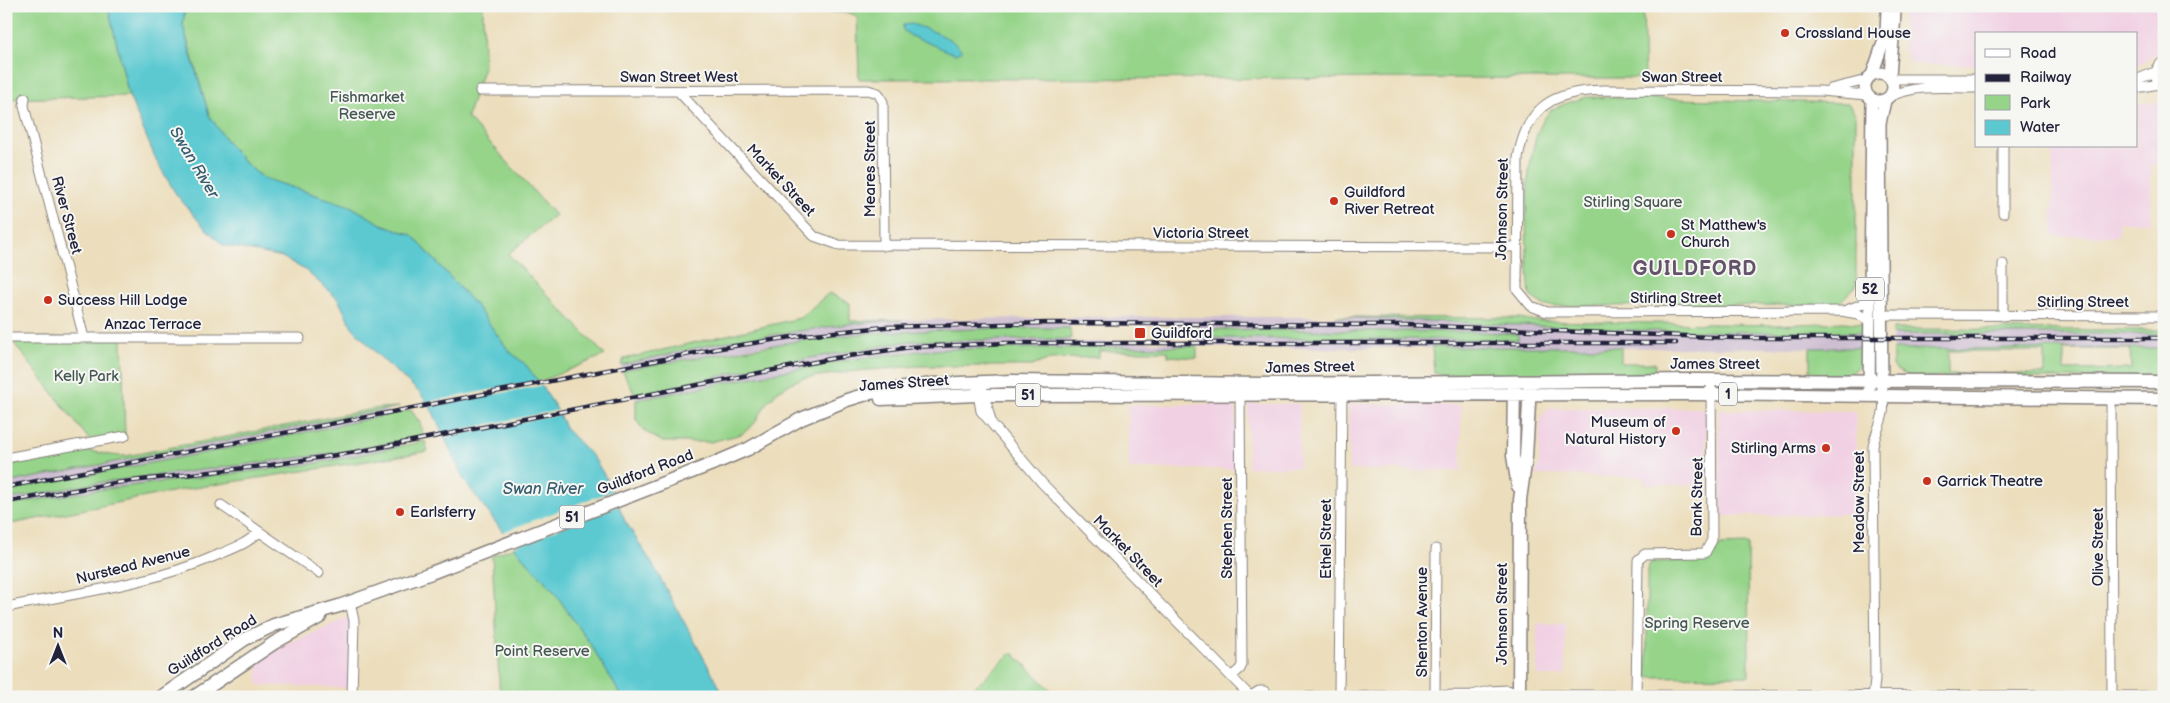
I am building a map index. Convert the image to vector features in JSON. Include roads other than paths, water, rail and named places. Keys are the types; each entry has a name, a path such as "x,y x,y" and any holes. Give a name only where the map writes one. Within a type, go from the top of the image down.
{"highway":[{"name":"James Street","path":"1514,388 1530,381 2164,382"},
{"name":"Johnson Street","path":"1519,696 1520,500 1526,457 1530,381"},
{"name":"James Street","path":"818,412 874,399 1031,382 1223,384 1342,389 1514,388 1530,394 2164,398"},
{"path":"1031,382 1034,388 1040,392 1089,395"},
{"name":"Johnson Street","path":"1514,388 1513,456 1520,500"},
{"name":"James Street","path":"980,389 1089,395 1240,396 1342,389"},
{"name":"Guildford Road","path":"161,697 246,639 274,625 344,604 431,573 715,463 748,449 818,412"},
{"name":"Guildford Road","path":"194,697 274,643 344,604"}],"main road":[{"name":"52","path":"1869,396 1870,97 1865,88 1886,34 1887,6"},
{"name":"52","path":"1888,98 1894,89 1890,60 1895,30 1894,6"},
{"path":"1869,78 1880,73 1891,78"},
{"path":"1870,97 1888,98"},
{"name":"Meadow Street","path":"1882,396 1880,132 1888,98"}],"street":[{"path":"2138,79 2155,72 2158,65 2164,61"},
{"path":"2138,88 2161,86 2155,72"},
{"name":"Swan Street","path":"1820,91 1869,78"},
{"path":"1891,78 1975,79"},
{"path":"1888,98 1901,91 1919,88 1975,88"},
{"name":"Market Street","path":"678,90 814,236 839,245 884,246"},
{"name":"Swan Street West","path":"480,91 868,90 878,94"},
{"name":"Swan Street","path":"1547,103 1565,94 1588,90 1820,91 1870,97"},
{"name":"Meares Street","path":"878,94 883,102 884,246"},
{"name":"River Street","path":"25,98 24,106 84,338"},
{"name":"Johnson Street","path":"1520,293 1517,289 1518,158 1521,143 1530,121 1547,103"},
{"path":"2003,148 2003,213"},
{"name":"Victoria Street","path":"884,246 1517,247"},
{"path":"2003,264 2003,316"},
{"name":"Stirling Street","path":"1520,293 1531,306 1552,312 1841,312 1858,314 1870,322"},
{"name":"Stirling Street","path":"1841,312 1860,305 1870,298"},
{"name":"Stirling Street","path":"1882,315 2164,316"},
{"name":"Anzac Terrace","path":"8,336 300,338"},
{"name":"Bank Street","path":"1636,696 1638,560 1645,554 1705,553 1712,540 1711,380"},
{"path":"1223,384 1236,388 1240,396"},
{"name":"Market Street","path":"980,389 991,415 991,421 1042,483 1250,696"},
{"name":"Ethel Street","path":"1339,695 1342,389"},
{"name":"Stephen Street","path":"1231,677 1242,665 1240,396"},
{"name":"Meadow Street","path":"1873,697 1876,680 1874,436 1879,430 1882,421 1884,403 1882,396"},
{"name":"Olive Street","path":"2111,398 2112,695"},
{"path":"6,458 125,436"},
{"path":"221,504 319,574"},
{"name":"Nurstead Avenue","path":"6,607 166,573 206,560 249,542 259,532"},
{"name":"Shenton Avenue","path":"1435,695 1436,549"},
{"path":"344,604 354,621 352,697"},
{"path":"1250,696 1259,690 1264,691 1270,697"},
{"path":"1306,697 1339,695 1472,695 1489,690 1508,690 1519,696 2164,696"}],"water":[{"name":"Swan River","path":"108,6 185,6 183,25 209,115 225,139 244,162 263,178 350,206 381,224 412,235 477,307 509,351 525,364 539,382 556,408 566,429 594,458 609,483 625,521 653,565 725,697 622,697 591,645 553,590 514,547 464,480 433,412 420,393 381,358 352,327 338,299 305,270 282,257 223,245 202,225 176,194 157,162 129,96"},
{"path":"911,24 946,38 962,51 955,54 911,36 903,30 903,25"}],"railway":[{"path":"6,487 721,348 805,335 885,327 1049,323 1406,325 1736,338 2164,338"},
{"path":"6,502 115,483 271,465 356,452 835,358 911,347 1007,343 1676,343"}],"place":[{"name":"Crossland House","path":"1785,33"},
{"name":"Guildford River Retreat","path":"1334,201"},
{"name":"St Matthew's Church","path":"1671,234"},
{"name":"Success Hill Lodge","path":"48,300"},
{"name":"Guildford","path":"1140,333"},
{"name":"Museum of Natural History","path":"1676,431"},
{"name":"Stirling Arms","path":"1826,448"},
{"name":"Garrick Theatre","path":"1927,481"},
{"name":"Earlsferry","path":"400,512"}],"district":[{"name":"GUILDFORD","path":"1695,268"}],"park label":[{"name":"Fishmarket Reserve","path":"367,106"},
{"name":"Stirling Square","path":"1633,202"},
{"name":"Kelly Park","path":"86,376"},
{"name":"Spring Reserve","path":"1697,623"},
{"name":"Point Reserve","path":"542,651"}]}
